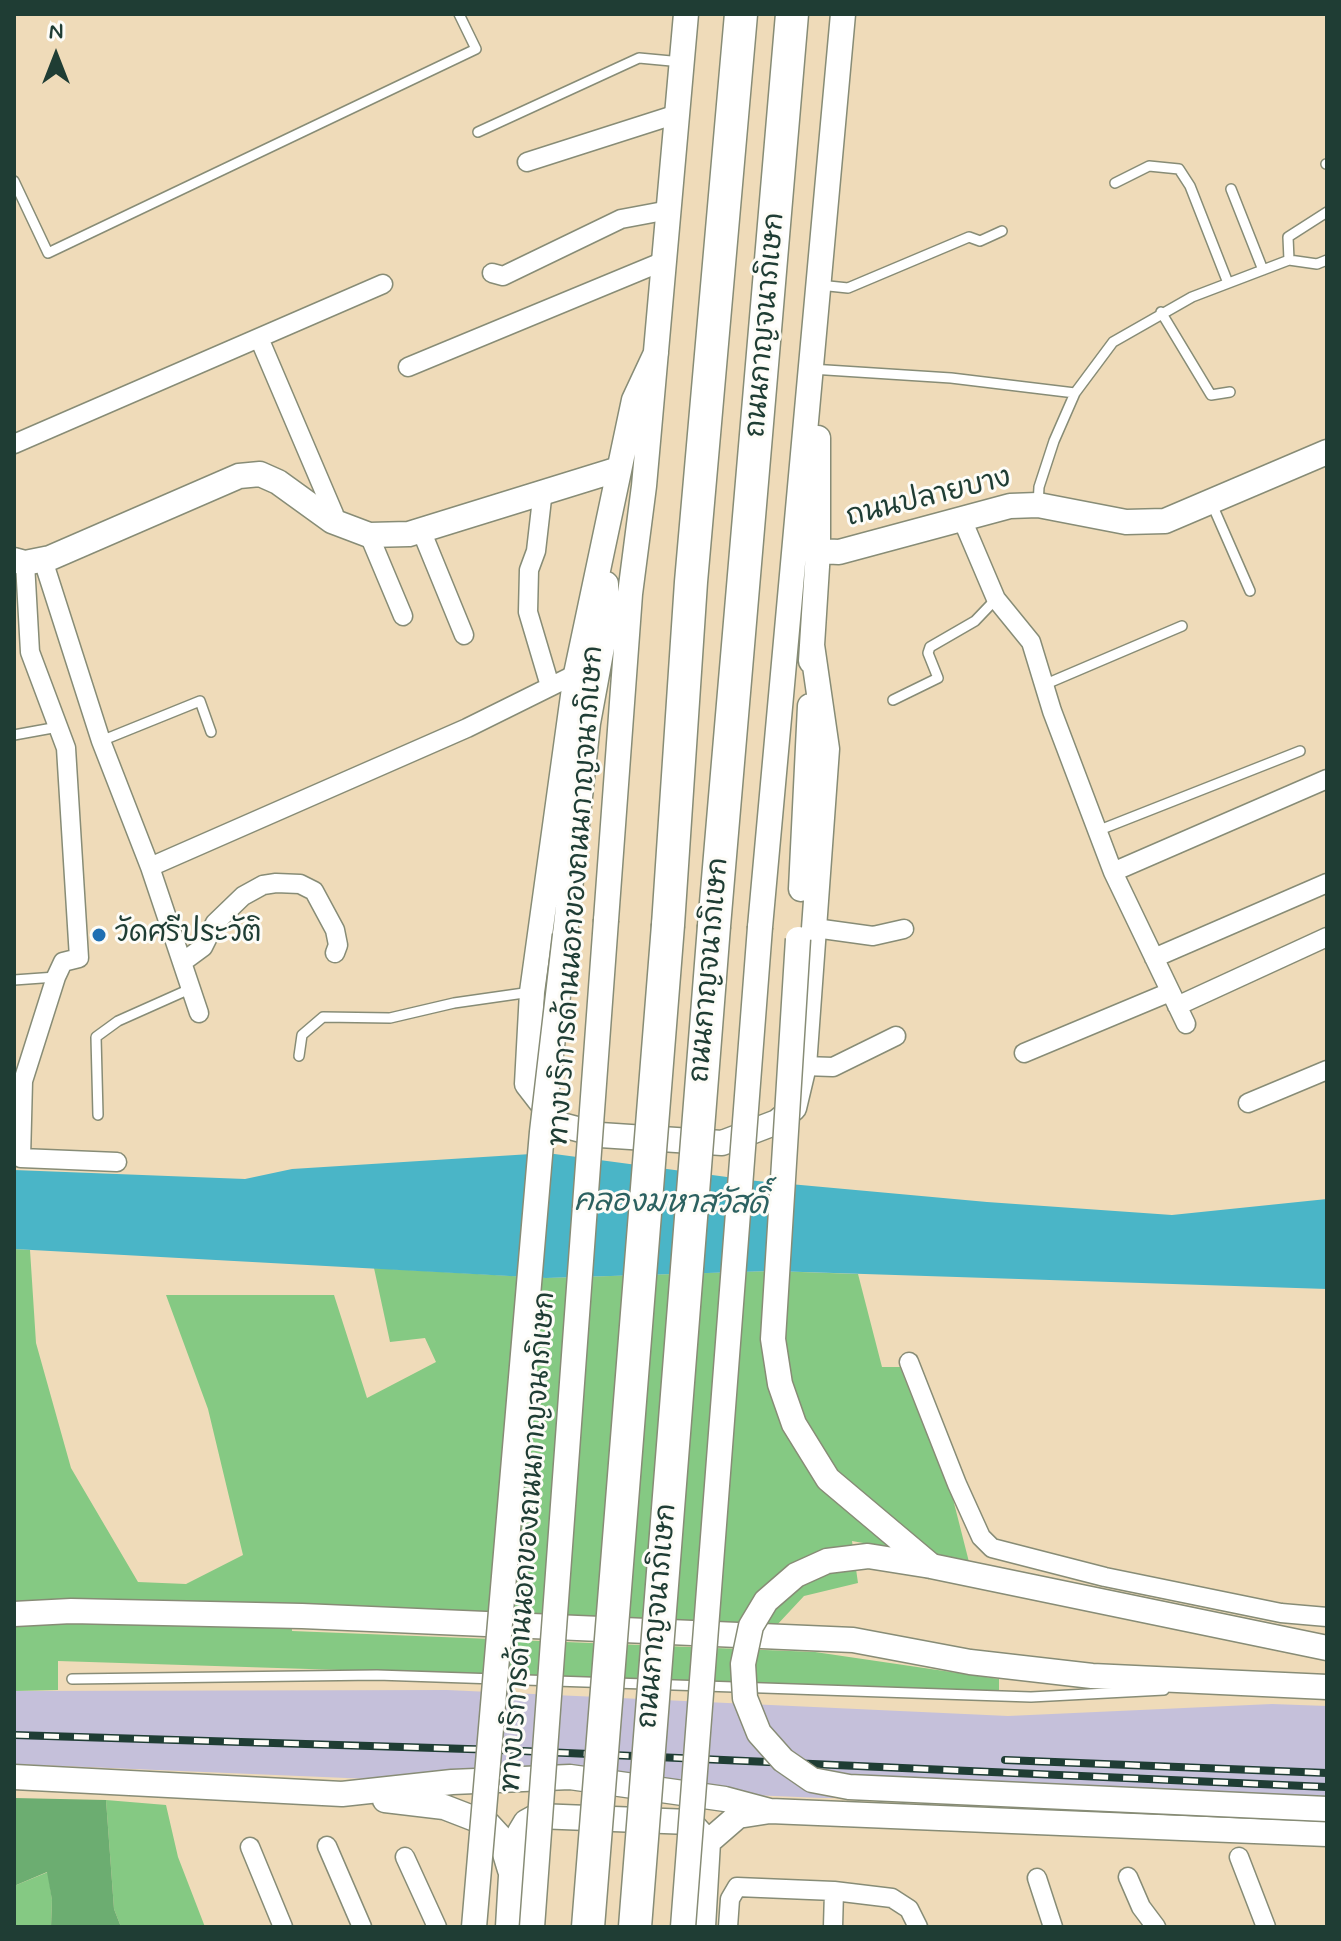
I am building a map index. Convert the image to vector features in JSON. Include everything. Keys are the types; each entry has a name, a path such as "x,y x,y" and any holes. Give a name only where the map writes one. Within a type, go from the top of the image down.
{"highway":[{"name":"ถนนกาญจนาภิเษก","path":"588,1927 668,925 691,582 741,14"},
{"name":"ถนนกาญจนาภิเษก","path":"635,1927 714,926 792,14"}],"main road":[{"name":"ทางบริการด้านนอกของถนนกาญจนาภิเษก","path":"532,1927 630,594 656,353 686,14"},
{"path":"683,1927 760,927 843,14"},
{"path":"656,353 634,400 605,549 576,674 532,992 527,1084 558,1124 600,1135 722,1143 777,1122 794,1108 804,1066 812,645 818,551 820,457 811,372"},
{"name":"ถนนปลายบาง","path":"818,551 839,552 1010,506 1038,505 1126,522 1165,521 1327,452"},
{"path":"27,561 239,476 260,474 278,482 332,521 369,535 409,534 543,490 619,469"},
{"path":"474,1927 542,1132 588,723 607,620 605,549"},
{"path":"784,647 815,587"},
{"path":"806,934 773,1339 780,1384 794,1424 828,1479 931,1566"},
{"path":"1327,1648 931,1566 868,1556 827,1561 786,1584 766,1601 751,1626 743,1664 745,1698 759,1733 783,1760 812,1780 849,1787 1327,1809"},
{"path":"14,1614 71,1611 302,1616 853,1640 970,1662 1092,1676 1327,1687"},
{"path":"14,1777 342,1794 444,1807 488,1824 500,1837 511,1876"},
{"path":"342,1794 452,1782 570,1777 725,1799 770,1811"},
{"path":"708,1842 738,1816 770,1811 1327,1834"},
{"path":"508,1927 511,1876 520,1832 526,1822 537,1816 690,1822 708,1842 703,1927"}],"street":[{"path":"527,162 677,114"},
{"path":"492,273 503,276 621,219 669,210"},
{"path":"408,367 664,261"},
{"path":"14,444 383,284"},
{"path":"259,338 334,514 332,521"},
{"path":"543,490 536,551 529,570 528,612 550,686"},
{"path":"962,519 996,599 1031,642 1052,711 1113,872 1186,1024"},
{"path":"421,530 464,635"},
{"path":"369,535 403,616"},
{"path":"27,561 26,652 66,748 79,958 63,962 56,977 23,1081 18,1154 117,1162"},
{"path":"27,561 150,867 199,1013"},
{"path":"150,867 467,728 576,674"},
{"path":"1113,872 1327,779"},
{"path":"184,961 203,947 215,923 243,896 263,885 276,883 300,884 314,891 335,930 338,945 335,953"},
{"path":"1154,958 1327,883"},
{"path":"806,934 873,936 904,929"},
{"path":"1024,1053 1174,999 1327,937"},
{"path":"804,1066 833,1067 896,1036"},
{"path":"1248,1103 1327,1070"},
{"path":"909,1362 957,1484 981,1537 992,1548 1105,1577 1237,1604 1327,1617"},
{"path":"498,1927 500,1837"},
{"path":"327,1846 362,1927"},
{"path":"250,1847 283,1927"},
{"path":"405,1857 437,1927"},
{"path":"1239,1857 1266,1927"},
{"path":"1128,1877 1141,1907 1156,1927"},
{"path":"1037,1878 1053,1927"},
{"path":"728,1927 730,1899 737,1887 834,1891 902,1901 918,1927"},
{"path":"833,1927 834,1891"}],"lane":[{"path":"14,181 48,253 476,49 459,14"},
{"path":"478,132 639,58 682,62"},
{"path":"1115,183 1149,166 1179,169 1190,186 1228,283"},
{"path":"1231,189 1263,270"},
{"path":"1289,260 1288,237 1327,212"},
{"path":"819,285 848,288 969,237 980,241 1002,231"},
{"path":"1038,505 1039,487 1054,441 1075,393 1113,342 1161,312 1228,283 1289,260 1317,264 1327,260"},
{"path":"1161,312 1211,395 1230,392"},
{"path":"811,372 951,378 1075,393"},
{"path":"1211,502 1250,591"},
{"path":"893,700 938,678 928,653 930,647 975,621 996,599"},
{"path":"1046,684 1182,626"},
{"path":"101,741 200,701 211,732"},
{"path":"14,735 58,727"},
{"path":"1097,831 1300,751"},
{"path":"14,980 56,977"},
{"path":"98,1115 96,1037 118,1021 192,988"},
{"path":"299,1056 302,1035 323,1017 390,1018 532,992"},
{"path":"72,1679 392,1675 1031,1697 1251,1684"}],"shaded area":[{"path":"447,1690 1008,1716 1272,1704 1327,1706 1327,1800 822,1798 14,1764 14,1691"}],"green space":[{"path":"14,1249 30,1250 36,1343 71,1468 138,1582 186,1584 243,1555 208,1409 166,1295 334,1295 367,1398 436,1362 425,1338 390,1342 374,1268 546,1278 772,1271 858,1274 882,1367 900,1367 953,1499 969,1562 852,1541 858,1583 804,1596 776,1626 737,1629 291,1603 292,1631 815,1652 999,1679 999,1691 58,1661 58,1690 14,1691"},
{"path":"14,1798 106,1800 114,1909 121,1927 51,1927 52,1900 47,1872 14,1886"},
{"path":"106,1800 166,1805 178,1857 205,1927 121,1927 114,1909"},
{"path":"48,1872 52,1900 51,1927 14,1927 14,1886"}],"water":[{"name":"คลองมหาสวัสดิ์","path":"547,1153 757,1181 1172,1215 1327,1199 1327,1289 772,1271 546,1278 14,1249 14,1170 245,1179 292,1169"}],"railway":[{"path":"14,1735 500,1750 1327,1787"},
{"path":"1005,1760 1327,1773"}],"place":[{"name":"วัดศรีประวัติ","path":"99,935"}]}
